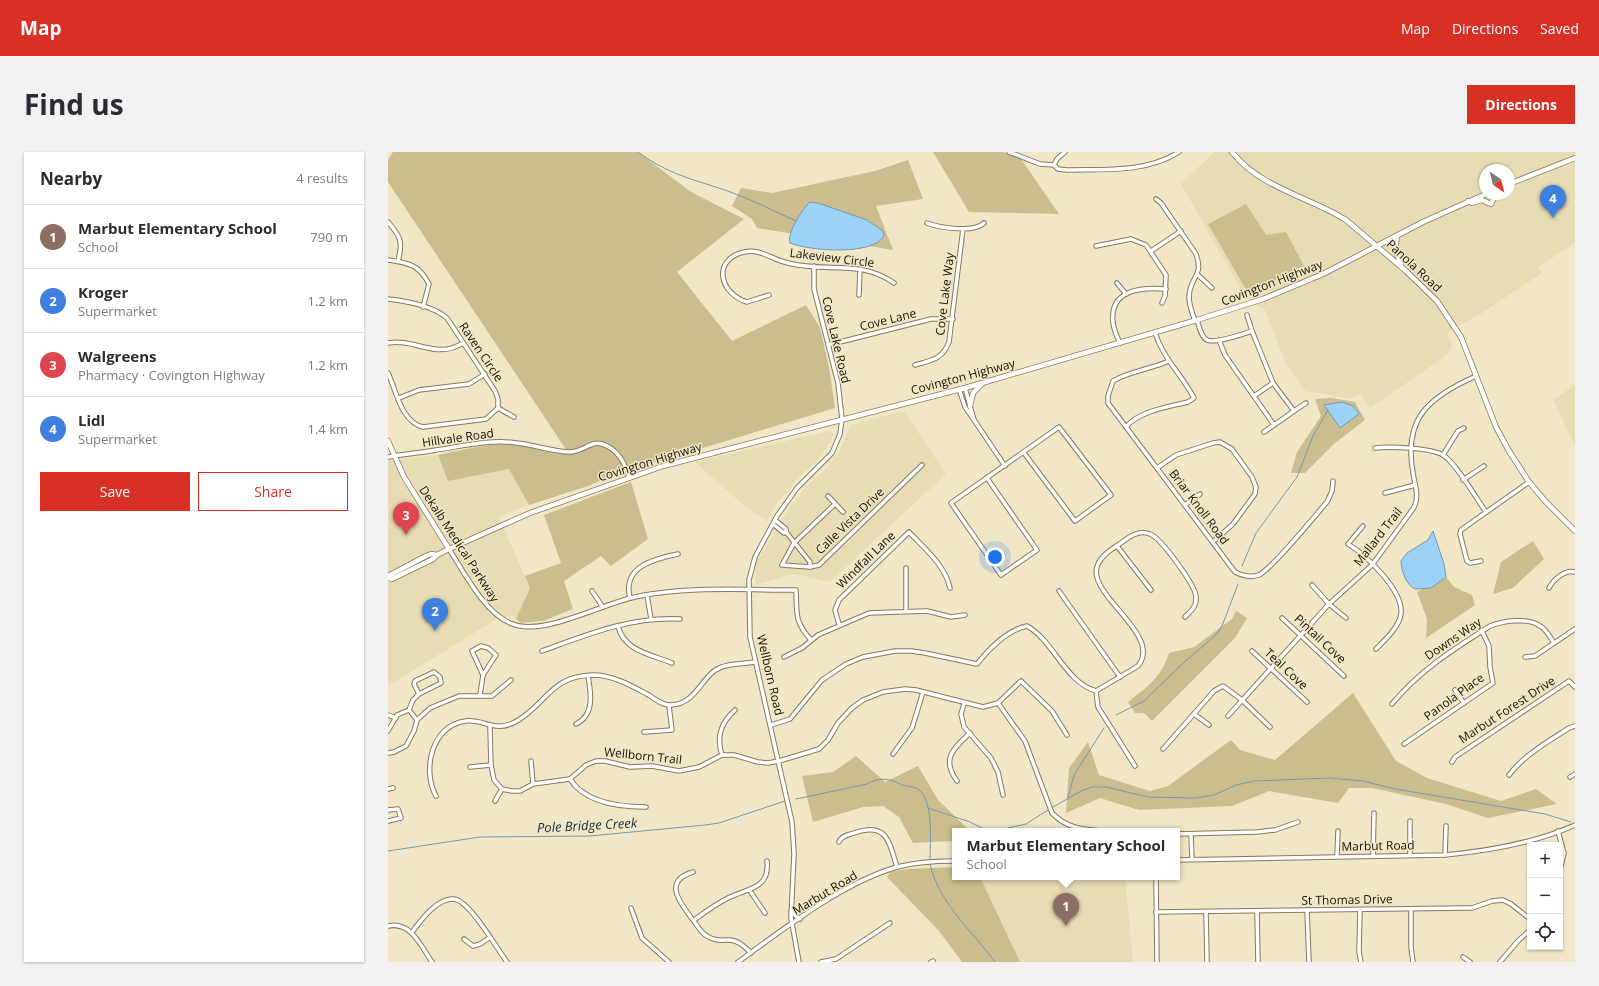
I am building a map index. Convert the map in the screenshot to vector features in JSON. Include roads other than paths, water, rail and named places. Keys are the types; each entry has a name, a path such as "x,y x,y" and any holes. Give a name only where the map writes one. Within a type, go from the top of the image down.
{"main road":[{"name":"Panola Road","path":"1232,152 1247,166 1271,183 1331,210 1357,227 1431,294 1461,337 1503,441 1529,482 1546,502 1575,531"},
{"path":"1515,182 1575,158"},
{"name":"Covington Highway","path":"388,578 392,579 433,559 437,555 449,549 530,513 663,466 985,383 1196,321 1283,292 1328,272 1397,236 1479,197"},
{"path":"1468,201 1472,203 1482,200 1491,204 1493,200"},
{"path":"1397,236 1395,249 1402,267"},
{"path":"970,406 973,393 985,383"},
{"name":"Dekalb Medical Parkway","path":"388,441 404,477 449,549"}],"street":[{"path":"1009,152 1040,164 1054,165 1058,169 1066,170 1128,168 1168,159 1179,152"},
{"path":"1054,165 1056,159 1065,152"},
{"path":"1156,199 1161,203 1181,231 1196,254 1200,265 1198,275 1189,293 1196,321 1206,340 1219,340 1252,331"},
{"path":"388,222 400,238 401,248 398,261"},
{"path":"927,223 942,227 963,229 974,229 984,223"},
{"name":"Cove Lake Way","path":"915,365 940,358 946,351 952,331 952,318 963,229"},
{"path":"1151,251 1181,231"},
{"path":"1096,246 1131,239 1146,245 1166,275 1166,288 1162,303"},
{"name":"Lakeview Circle","path":"769,295 747,302 734,295 728,288 722,275 726,263 737,254 753,251 786,263 860,269 878,273 894,283"},
{"path":"388,260 398,261 420,269 429,284 423,307"},
{"name":"Cove Lake Road","path":"814,266 814,289 838,383 842,419"},
{"path":"859,295 860,269"},
{"path":"1198,275 1212,288"},
{"path":"1117,283 1126,294"},
{"path":"1120,343 1113,324 1113,315 1118,301 1126,294 1139,288 1166,288"},
{"name":"Raven Circle","path":"388,299 423,307 442,314 447,318 485,374 498,399 498,408"},
{"path":"1247,315 1273,383 1294,411"},
{"name":"Cove Lane","path":"828,345 931,319 952,318"},
{"path":"1126,427 1142,415 1188,402 1194,398 1169,361 1159,344 1155,333"},
{"path":"1219,340 1225,355 1274,425"},
{"path":"388,343 397,342 432,350 456,348 463,343"},
{"name":"Briar Knoll Road","path":"1169,361 1126,374 1113,381 1108,396 1108,403 1235,572 1242,576 1250,577 1265,571 1327,502 1332,492 1333,481"},
{"path":"388,373 398,398 410,420 423,427 486,419 498,408 514,417"},
{"path":"398,398 419,390 469,384 485,374"},
{"name":"Mallard Trail","path":"1228,716 1329,604 1372,565 1416,504 1417,494 1411,450 1414,427 1425,407 1459,383 1476,376"},
{"path":"1254,396 1273,383"},
{"path":"965,388 974,420"},
{"path":"960,389 965,407 1005,466"},
{"path":"1264,432 1306,403"},
{"name":"Wellborn Road","path":"799,962 791,912 794,854 792,822 750,637 749,580 755,557 772,524 797,488 832,453 838,441 842,419"},
{"path":"987,478 1037,550 1001,576 951,503 1059,427 1111,496 1075,521 1024,453"},
{"path":"1443,455 1458,430 1464,428"},
{"name":"Hillvale Road","path":"388,457 488,442 517,443 569,452 580,452 593,443 602,444 614,451 627,469 629,478"},
{"path":"1157,468 1176,455 1213,443 1220,442 1232,449 1252,477 1256,487 1255,494 1230,528 1213,542"},
{"path":"1375,448 1391,446 1411,450 1428,451 1443,455 1464,480 1486,512"},
{"name":"Calle Vista Drive","path":"794,543 782,565 810,567 819,565 922,465"},
{"path":"1464,480 1484,466"},
{"path":"1481,560 1470,563 1467,561 1460,534 1465,527 1529,482"},
{"path":"1385,492 1415,485"},
{"path":"1185,505 1200,494"},
{"path":"828,496 843,512"},
{"path":"794,543 835,504"},
{"path":"775,520 786,529 786,532 810,562 810,567"},
{"path":"772,524 784,533 786,532"},
{"path":"1363,526 1348,544 1372,565 1396,592 1401,604 1401,614 1398,624 1376,649"},
{"name":"Windfall Lane","path":"839,624 835,610 838,600 909,532 935,559 948,577 950,588"},
{"path":"1096,691 1134,669 1141,662 1144,648 1138,636 1097,579 1096,571 1098,563 1105,555 1132,535 1145,532 1153,535 1160,542 1195,591 1195,604 1192,610 1185,617"},
{"path":"1117,546 1151,590"},
{"name":"Dekalb Medical Parkway","path":"449,549 491,610 509,623 529,628 546,626 602,606 647,595 679,592 796,590 798,620 801,629 811,640"},
{"path":"630,598 628,591 629,581 634,571 658,560 678,554"},
{"path":"906,568 906,611"},
{"path":"1549,588 1552,582 1562,575 1569,572 1575,572"},
{"path":"1312,585 1329,604 1346,618"},
{"path":"592,591 602,606"},
{"path":"1059,591 1120,677"},
{"path":"647,595 651,619"},
{"path":"784,657 802,648 811,640 839,624 870,613 927,611 952,617 964,615"},
{"name":"Pintail Cove","path":"1282,618 1344,676"},
{"path":"542,651 618,626 651,619 680,619"},
{"name":"Downs Way","path":"1392,704 1421,673 1469,638 1490,626 1501,622 1526,622 1541,626 1554,643"},
{"path":"618,626 620,636 631,647 672,663"},
{"path":"771,725 790,719 822,680 855,660 880,653 906,651 925,653 977,664 1007,634 1015,629 1027,626 1043,638 1084,686 1096,691"},
{"path":"1525,657 1535,656 1575,629"},
{"name":"Panola Place","path":"1404,744 1493,683 1490,667 1489,646 1482,631"},
{"path":"480,695 483,675 496,655 488,648 481,646 472,651 483,675"},
{"name":"Teal Cove","path":"1252,651 1307,702"},
{"path":"436,796 429,774 429,761 436,743 443,734 456,724 467,721 490,727 502,727 512,723 532,710 556,686 570,679 588,676 602,676 619,680 669,706 688,700 714,671 722,667 755,662"},
{"path":"388,730 400,712 409,710 419,694 441,683 436,673 434,672 415,681 414,684 419,694"},
{"path":"576,724 582,722 591,707 588,676"},
{"path":"388,753 394,752 406,746 414,731 417,720 430,708 448,699 459,696 495,695 511,680"},
{"path":"735,710 725,720 720,730 719,744 722,755 734,755 758,762 768,763 814,752 824,746 845,715 868,698 893,690 905,689 923,692 964,704 983,707 998,703 1021,680 1052,711 1067,734"},
{"name":"Marbut Forest Drive","path":"1452,762 1455,756 1569,681 1575,687"},
{"path":"1163,749 1214,691 1223,686 1242,700 1270,727"},
{"path":"1455,690 1464,704"},
{"path":"1096,691 1098,707 1135,766"},
{"path":"893,754 912,728 923,692"},
{"path":"998,703 1025,741 1052,813 1059,821 1068,826 1082,828"},
{"path":"964,704 961,720 964,727 990,758 998,772 1003,795"},
{"path":"644,732 672,730 669,706"},
{"path":"409,710 417,720"},
{"path":"1194,714 1209,725"},
{"path":"388,715 396,718"},
{"path":"1510,775 1515,767 1532,754 1558,735 1575,726"},
{"path":"490,727 490,765 494,780 502,789 512,792 520,791 533,784 570,779 585,795 596,800 628,807 646,807"},
{"path":"957,781 950,772 949,765 951,753 970,733"},
{"name":"Wellborn Trail","path":"570,779 586,765 596,762 605,761 630,767 652,766 679,771 700,767 722,755"},
{"path":"531,761 533,784"},
{"path":"470,767 490,765"},
{"path":"1570,777 1575,774"},
{"path":"495,801 502,789"},
{"path":"388,810 398,809 400,818 388,821"},
{"path":"1373,856 1374,812"},
{"path":"1410,821 1410,855"},
{"path":"1180,834 1257,832 1275,830 1298,822"},
{"name":"Marbut Road","path":"1180,860 1373,856 1476,852 1503,847 1558,832 1575,825"},
{"path":"1445,854 1446,826"},
{"path":"839,842 840,838 864,829 873,829 881,832 889,840 897,867"},
{"path":"1337,856 1338,831"},
{"path":"1558,832 1561,842"},
{"path":"1192,834 1192,859"},
{"path":"694,920 730,896 750,891 760,885 768,869 767,861"},
{"name":"Marbut Road","path":"738,962 847,888 897,867 919,862 952,861"},
{"path":"693,872 684,875 676,885 676,893 680,902 694,920 700,932 714,940 736,940 743,944 751,953"},
{"path":"1156,880 1157,962"},
{"path":"750,891 765,913"},
{"path":"412,932 437,905 446,900 455,899 466,906 507,962"},
{"name":"St Thomas Drive","path":"1156,912 1257,912 1472,908 1492,901 1503,900 1511,904 1527,917"},
{"path":"631,908 642,938 669,962"},
{"path":"1411,909 1411,947 1413,962"},
{"path":"1307,910 1309,962"},
{"path":"1360,910 1360,962"},
{"path":"791,912 800,919"},
{"path":"1206,912 1207,962"},
{"path":"1257,912 1258,962"},
{"path":"821,962 836,959 890,922"},
{"path":"388,926 399,926 412,932 432,962"},
{"path":"1500,962 1527,933"},
{"path":"464,939 473,946 480,944 489,938"},
{"path":"1463,957 1470,962"}],"water":[{"path":"810,202 818,203 867,220 883,231 884,236 877,242 867,247 854,249 825,250 790,243 790,234 803,210"},
{"path":"1342,402 1353,406 1359,414 1340,428 1324,405"},
{"path":"1433,531 1444,564 1446,577 1431,588 1415,589 1409,584 1405,577 1401,561 1407,553 1428,540"}],"waterway":[{"path":"638,152 647,159 666,169 685,177 737,194 796,221"},
{"path":"1242,566 1256,533 1297,477 1313,436 1328,410"},
{"path":"1116,715 1144,701 1181,665 1217,634 1222,626 1238,584"},
{"path":"1068,797 1074,775 1104,728"},
{"path":"1053,807 1081,791 1092,787 1106,787 1148,797 1195,798 1214,795 1236,785 1254,781 1330,778 1363,781 1395,789 1545,814 1571,822"},
{"name":"Pole Bridge Creek","path":"796,799 867,784 880,779 913,787 919,790 924,796 927,804 930,823 930,860"},
{"name":"Pole Bridge Creek","path":"388,851 480,837 590,836 705,825 719,823 785,801"},
{"path":"928,808 970,822 982,828"},
{"path":"1008,828 1026,824 1048,810"},
{"name":"Pole Bridge Creek","path":"930,864 934,878 948,904 995,962"}],"place":[{"name":"Lidl","path":"1553,218"},
{"name":"Walgreens","path":"406,535"},
{"name":"Kroger","path":"435,631"},
{"name":"Marbut Elementary School","path":"1066,926"}]}
